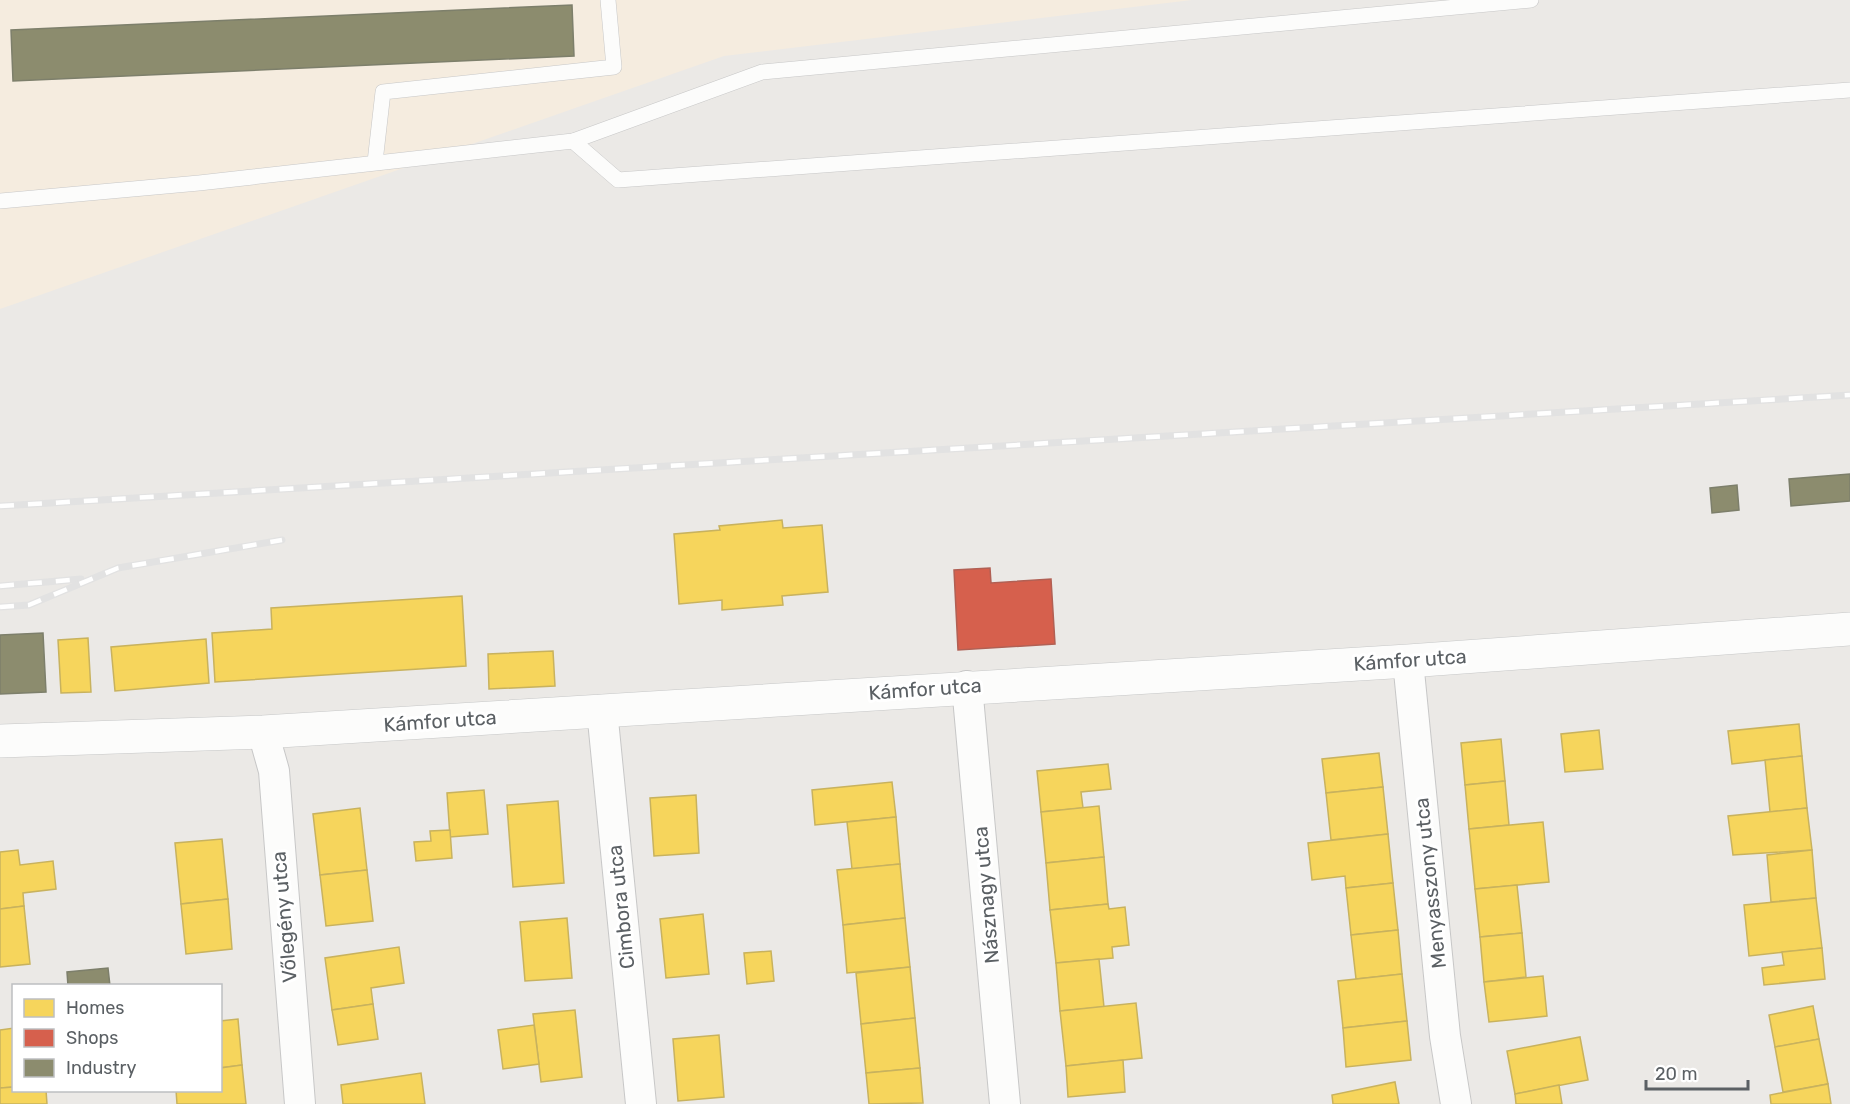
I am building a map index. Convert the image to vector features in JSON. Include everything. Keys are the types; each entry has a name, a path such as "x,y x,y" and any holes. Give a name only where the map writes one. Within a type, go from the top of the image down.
{"street":[{"name":"Kámfor utca","path":"0,741 263,732 967,686 1408,661 1850,629"},
{"name":"Menyasszony utca","path":"1408,661 1445,1036 1456,1104"},
{"name":"Násznagy utca","path":"967,686 1005,1104"},
{"name":"Cimbora utca","path":"602,710 641,1104"},
{"name":"Vőlegény utca","path":"263,732 274,771 300,1104"}],"lane":[{"path":"375,162 383,92 614,67 608,0"},
{"path":"0,201 199,183 573,141 762,72 1531,0"},
{"path":"573,141 618,180 1850,90"}],"shaded area":[{"path":"0,0 1192,0 724,56 0,309"}],"building: Homes":[{"path":"782,520 783,528 822,525 828,592 782,596 783,605 722,610 722,600 679,604 674,534 720,530 719,526"},
{"path":"462,596 466,666 215,682 212,633 272,629 271,608"},
{"path":"88,638 91,692 61,693 58,640"},
{"path":"206,639 209,683 115,691 111,647"},
{"path":"553,651 555,686 489,689 488,654"},
{"path":"1799,724 1802,756 1732,764 1728,731"},
{"path":"1599,730 1603,769 1565,772 1561,734"},
{"path":"1501,739 1505,781 1465,785 1461,743"},
{"path":"1379,753 1383,787 1326,793 1322,759"},
{"path":"1802,756 1807,808 1770,812 1765,760"},
{"path":"1108,764 1111,789 1081,792 1083,808 1041,812 1037,771"},
{"path":"1505,781 1509,825 1469,829 1465,785"},
{"path":"892,782 896,817 815,825 812,790"},
{"path":"1383,787 1388,834 1331,840 1326,793"},
{"path":"484,790 488,834 450,837 447,793"},
{"path":"696,795 699,853 654,856 650,798"},
{"path":"558,801 564,883 513,887 507,805"},
{"path":"1099,806 1104,857 1046,863 1041,812"},
{"path":"360,808 367,870 320,875 313,814"},
{"path":"1807,808 1812,850 1733,855 1728,816"},
{"path":"896,817 900,864 852,869 847,822"},
{"path":"1543,822 1549,882 1475,889 1469,829"},
{"path":"450,830 452,858 416,861 414,842 431,841 430,831"},
{"path":"1388,834 1393,883 1346,888 1345,876 1312,880 1308,843"},
{"path":"222,839 228,899 181,904 175,843"},
{"path":"18,850 20,865 53,861 56,889 23,893 24,906 0,909 0,852"},
{"path":"1812,850 1816,898 1771,902 1767,855"},
{"path":"1104,857 1108,904 1050,910 1046,863"},
{"path":"900,864 905,918 843,925 837,870"},
{"path":"367,870 373,921 326,926 320,875"},
{"path":"1393,883 1398,930 1351,935 1346,888"},
{"path":"1517,885 1522,933 1480,937 1475,889"},
{"path":"1816,898 1822,948 1749,956 1744,905"},
{"path":"228,899 232,949 186,954 181,904"},
{"path":"1108,904 1109,909 1125,907 1129,945 1112,947 1113,958 1056,963 1050,910"},
{"path":"24,906 30,964 0,967 0,909"},
{"path":"703,914 709,974 666,978 660,919"},
{"path":"567,918 572,978 525,981 520,922"},
{"path":"905,918 910,967 847,973 843,925"},
{"path":"1398,930 1402,974 1356,979 1351,935"},
{"path":"1522,933 1526,977 1484,982 1480,937"},
{"path":"399,947 404,983 371,988 373,1004 332,1010 325,958"},
{"path":"1822,948 1825,979 1764,985 1762,968 1784,965 1782,952"},
{"path":"771,951 774,981 747,984 744,953"},
{"path":"1099,959 1104,1007 1060,1011 1056,963"},
{"path":"910,967 915,1018 861,1024 856,973"},
{"path":"1402,974 1407,1021 1343,1028 1338,981"},
{"path":"1543,976 1547,1016 1489,1022 1484,982"},
{"path":"1136,1003 1142,1058 1066,1066 1060,1011"},
{"path":"373,1004 378,1039 338,1045 332,1010"},
{"path":"1813,1006 1819,1039 1775,1047 1769,1015"},
{"path":"575,1010 582,1077 541,1082 533,1014"},
{"path":"915,1018 920,1068 866,1073 861,1024"},
{"path":"238,1019 242,1065 222,1068 222,1021"},
{"path":"1407,1021 1411,1060 1346,1067 1343,1028"},
{"path":"534,1025 539,1064 503,1069 498,1030"},
{"path":"12,1028 12,1087 0,1088 0,1030"},
{"path":"719,1035 724,1097 678,1101 673,1039"},
{"path":"1580,1037 1588,1080 1515,1094 1507,1051"},
{"path":"1819,1039 1828,1084 1783,1092 1775,1047"},
{"path":"1123,1060 1125,1092 1068,1097 1066,1066"},
{"path":"242,1065 246,1104 177,1104 176,1092 222,1092 222,1068"},
{"path":"920,1068 923,1103 869,1104 866,1073"},
{"path":"421,1073 425,1104 343,1104 341,1085"},
{"path":"1395,1082 1399,1104 1333,1104 1332,1095"},
{"path":"1828,1084 1831,1104 1771,1104 1770,1095"},
{"path":"1559,1085 1562,1104 1516,1104 1515,1094"},
{"path":"12,1087 12,1092 46,1092 47,1104 0,1104 0,1088"}],"building: Shops":[{"path":"990,568 991,583 1051,579 1055,644 958,650 954,570"}],"building: Industry":[{"path":"572,5 574,56 13,81 11,30"},
{"path":"1850,474 1850,501 1791,506 1789,479"},
{"path":"1737,485 1739,510 1712,513 1710,488"},
{"path":"43,633 46,692 0,694 0,635"},
{"path":"108,968 110,984 68,984 67,972"}],"railway":[{"path":"0,506 1850,395"},
{"path":"0,607 29,605 118,568 282,540"},
{"path":"0,586 81,579"}]}
